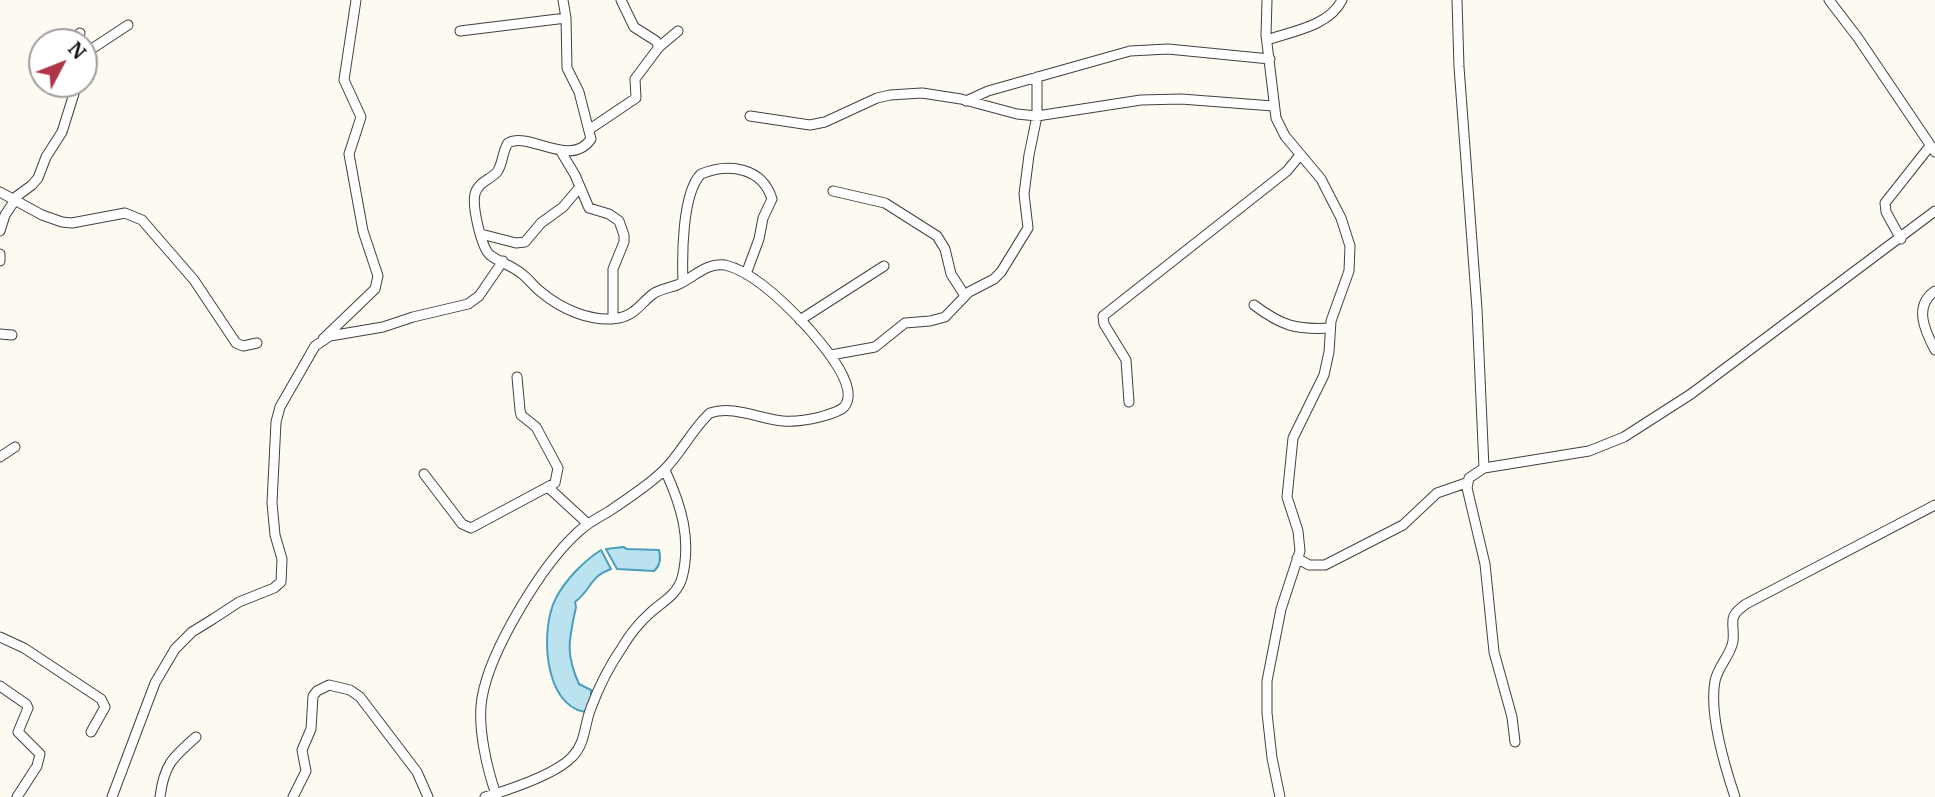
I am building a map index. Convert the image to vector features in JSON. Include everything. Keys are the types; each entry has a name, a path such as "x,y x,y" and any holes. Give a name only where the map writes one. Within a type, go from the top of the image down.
{"street":[{"path":"112,797 155,683 175,649 192,632 212,619 239,602 274,588 281,582 282,559 275,535 272,503 276,422 280,407 315,346 375,289 379,282 375,262 363,231 349,154 361,117 344,80 356,0"},
{"path":"496,795 482,729 484,690 497,653 547,568 572,538 665,470 707,415 715,411 790,421 822,416 841,409 847,400 839,367 800,320 774,295 746,274 725,265 713,266 650,296 628,316 613,319 596,318 563,307 503,261 490,255 481,234 475,195 481,184 498,171 508,143 516,139 560,150 586,145 591,139 579,92 567,68 563,0"},
{"path":"621,0 634,27 656,41 659,47"},
{"path":"1267,0 1265,15 1273,106 1280,128 1321,179 1341,218 1350,246 1349,271 1335,307 1324,374 1293,438 1287,497 1300,544 1281,609 1268,681 1267,713 1280,797"},
{"path":"1267,40 1318,23 1336,10 1342,0"},
{"path":"1457,0 1485,468"},
{"path":"1829,0 1858,38 1932,149 1885,203 1886,212 1901,239"},
{"path":"460,31 566,18"},
{"path":"98,45 128,25"},
{"path":"590,129 636,98 635,79 659,47 678,31"},
{"path":"966,101 988,91 1096,60 1149,49 1270,59"},
{"path":"831,355 875,347 905,323 939,320 976,287 994,279 1028,228 1024,194 1028,155 1037,116 1037,77"},
{"path":"750,116 810,125 890,95 922,93 1037,116 1141,100 1181,99 1273,106"},
{"path":"0,231 14,199 38,178 46,157 62,131 73,98"},
{"path":"560,150 589,208 610,214 619,221 624,235 613,270 613,319"},
{"path":"1129,402 1126,360 1102,317 1287,170 1300,155"},
{"path":"683,282 684,225 692,190 701,174 722,169 736,168 753,174 768,189 772,199 763,218 759,239 746,274"},
{"path":"481,234 516,243 525,242 541,223 563,207 580,187"},
{"path":"833,191 885,203 937,236 951,274 965,296"},
{"path":"0,192 42,215 62,222 72,223 125,213 142,220 194,281 236,343 243,346 257,343"},
{"path":"1297,558 1309,565 1325,565 1403,525 1437,493 1466,483 1471,475 1485,468 1589,451 1615,443 1691,394 1935,211"},
{"path":"0,254 0,261"},
{"path":"322,340 468,304 479,296 503,261"},
{"path":"800,320 884,266"},
{"path":"1935,291 1924,301 1922,308 1927,335 1935,350"},
{"path":"1254,306 1288,326 1330,328"},
{"path":"0,334 12,335"},
{"path":"424,474 462,524 471,528 549,488 558,477 558,468 536,427 522,415 517,377"},
{"path":"0,457 15,447"},
{"path":"485,797 542,775 570,760 581,746 589,711 599,688 634,630 677,590 682,580 686,528 677,496 665,470"},
{"path":"1466,483 1485,564 1494,652 1513,717 1515,742"},
{"path":"549,488 588,524"},
{"path":"1735,797 1721,745 1714,698 1716,678 1733,642 1731,626 1734,614 1746,604 1935,505"},
{"path":"0,637 24,648 101,699 105,707 91,732"},
{"path":"293,797 306,771 302,750 311,729 313,696 328,685 350,690 360,696 417,772 428,797"},
{"path":"0,687 26,704 28,708 18,732 40,754 37,766 17,797"},
{"path":"160,797 163,775 170,760 196,737"}],"water":[{"path":"623,547 659,550 658,566 654,571 617,569 606,549"},
{"path":"601,550 611,569 598,576 575,602 570,638 570,655 579,684 591,690 591,698 585,712 571,706 560,695 553,681 547,645 548,627 551,611 560,591 588,559"}]}
